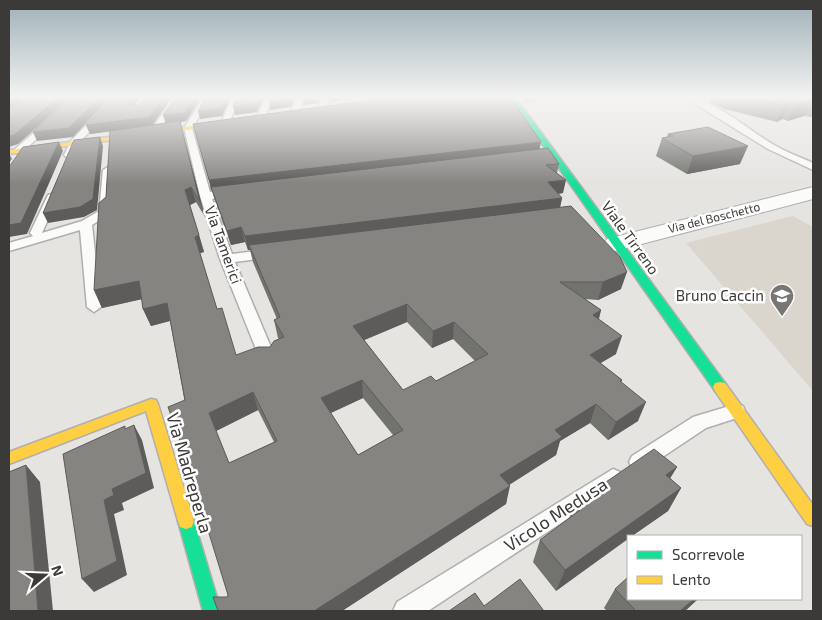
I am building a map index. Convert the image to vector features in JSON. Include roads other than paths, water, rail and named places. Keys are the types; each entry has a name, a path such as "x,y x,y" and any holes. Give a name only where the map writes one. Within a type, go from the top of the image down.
{"street":[{"path":"17,153 74,144 110,148 153,133 203,126"},
{"name":"Viale Tirreno","path":"530,126 588,213 616,244 813,518"},
{"name":"Via del Boschetto","path":"616,244 813,193"},
{"name":"Via Madreperla","path":"9,458 151,404 212,611"}],"lane":[{"path":"17,153 47,126"},
{"path":"66,161 74,144 91,126"},
{"path":"153,133 158,126"},
{"path":"738,126 771,147 813,167"},
{"name":"Via Tamerici","path":"188,128 206,196 227,259 268,359"},
{"path":"9,247 86,224 105,213 110,148"},
{"path":"36,233 55,188"},
{"path":"206,196 245,192"},
{"path":"86,224 94,306"},
{"path":"227,259 286,251"},
{"name":"Vicolo Medusa","path":"406,611 700,422 736,411"}],"place":[{"name":"Bruno Caccin","path":"782,317"}]}
